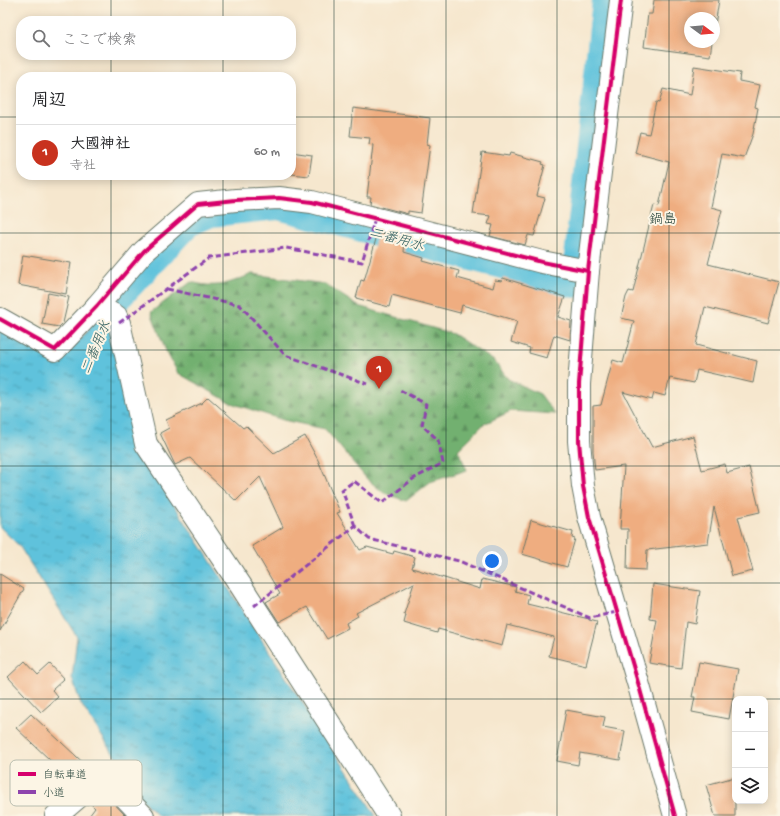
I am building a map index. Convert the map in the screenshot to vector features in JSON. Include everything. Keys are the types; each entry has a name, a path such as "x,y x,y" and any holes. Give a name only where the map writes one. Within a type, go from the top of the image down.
{"street":[{"path":"621,0 577,269 579,441 583,486 589,518 639,686 675,816"},
{"path":"0,319 55,350 106,310 144,252 198,204 236,200 280,198 312,202 577,269"},
{"path":"106,310 119,323 146,444 241,586 389,816"},
{"path":"56,816 67,806"},
{"path":"134,806 143,816"}],"green space":[{"path":"252,274 325,284 358,306 453,334 494,361 508,379 540,394 555,414 511,411 484,424 458,450 467,470 430,482 406,501 384,493 367,479 325,429 283,420 231,403 178,373 166,351 151,312 191,282 215,285 229,283"}],"water":[{"path":"96,323 110,330 143,457 376,816 158,816 142,800 142,760 117,760 81,704 72,678 77,637 20,547 0,527 0,328 57,361"}],"building":[{"path":"654,0 719,0 717,12 684,12 684,48 711,48 710,56 644,47 648,14 652,14"},
{"path":"694,66 740,73 739,81 760,85 755,107 758,108 753,134 744,158 722,154 711,207 722,210 708,264 779,282 768,323 705,307 696,345 757,361 753,383 697,370 694,383 670,378 665,396 654,393 652,400 623,392 652,447 693,436 702,470 725,464 727,473 749,467 760,512 738,517 753,571 732,576 714,507 708,543 647,550 646,570 627,569 628,529 620,529 624,466 595,470 593,451 593,406 601,405 613,360 623,363 634,321 621,318 626,297 629,291 633,292 654,205 659,206 669,162 635,153 640,132 649,134 656,102 659,103 663,89 690,95"},
{"path":"353,108 430,118 427,144 430,145 421,213 408,211 408,214 370,204 371,197 367,197 373,145 369,144 370,138 350,136"},
{"path":"482,152 509,156 510,153 543,162 542,164 545,165 537,196 545,198 534,236 528,235 525,245 490,236 493,225 488,224 491,216 473,214"},
{"path":"296,153 312,155 309,176 296,175"},
{"path":"378,232 405,239 404,252 424,258 423,261 459,271 457,278 493,288 495,280 502,281 503,278 565,297 558,317 571,321 570,340 554,335 547,358 529,353 530,348 511,342 517,321 462,305 460,313 392,295 389,307 356,298 361,280 364,281"},
{"path":"23,255 71,263 66,294 18,285"},
{"path":"48,293 69,297 63,323 59,327 42,324"},
{"path":"208,397 243,428 246,426 274,453 305,436 318,460 340,512 337,513 360,550 367,547 393,554 394,551 415,557 412,568 480,589 482,579 516,587 515,591 529,595 527,604 597,622 586,665 549,656 554,637 507,625 502,646 438,629 437,633 404,623 406,615 404,614 414,583 356,613 358,616 346,623 348,628 327,639 307,607 279,622 266,602 280,594 252,546 283,527 260,477 236,501 190,458 175,465 160,433 169,428 166,420 202,403"},
{"path":"531,520 573,532 572,538 575,539 567,567 522,554"},
{"path":"0,574 24,589 0,631"},
{"path":"653,584 700,591 695,624 686,622 681,668 649,663 657,620 650,619"},
{"path":"25,661 38,675 50,664 64,679 52,690 58,697 41,712 8,677"},
{"path":"699,662 738,669 729,719 692,712 695,697 692,697"},
{"path":"566,710 605,717 603,727 625,731 620,760 580,753 578,765 557,761"},
{"path":"31,714 80,760 50,760 16,728"},
{"path":"732,778 732,804 735,804 735,816 715,816 706,785"},
{"path":"93,806 116,806 126,816 89,816 95,808"}],"waterway":[{"name":"二番用水","path":"90,359 114,303 188,224 211,214 278,207 574,285 605,0"}],"marked path":[{"path":"119,323 209,258 286,248 362,262 375,218"},
{"path":"167,289 240,305 285,355 368,384"},
{"path":"355,526 342,490 354,481 382,503 413,479 443,463 438,440 422,425 426,404 398,389"},
{"path":"254,606 355,526 369,539 459,561 590,618 617,612"}],"cycle path":[{"path":"621,0 588,271 579,384 579,441 583,486 589,517 639,686 675,816"},
{"path":"0,319 55,350 97,306 144,251 198,204 236,200 279,198 312,202 542,262 588,271"}],"place":[{"name":"大國神社","path":"379,389"}],"district":[{"name":"鍋島","path":"663,218"}]}
